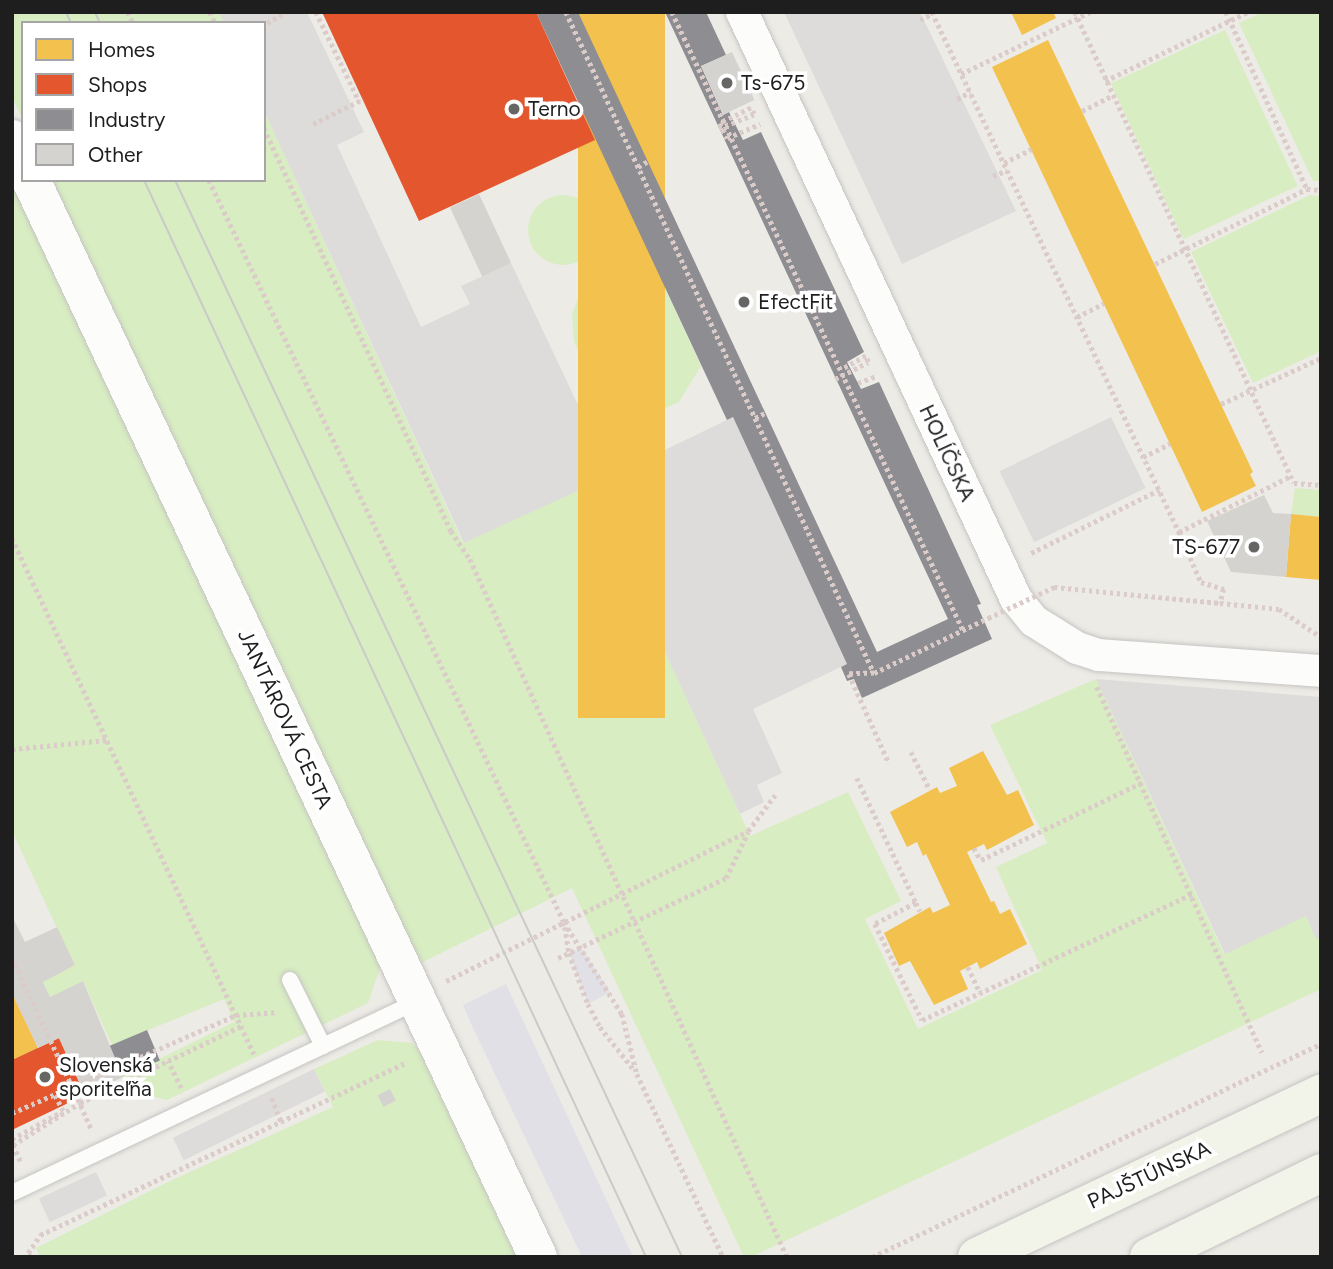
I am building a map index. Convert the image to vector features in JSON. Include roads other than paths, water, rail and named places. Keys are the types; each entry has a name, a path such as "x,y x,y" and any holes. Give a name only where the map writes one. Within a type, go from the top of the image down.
{"main road":[{"name":"PAJŠTÚNSKA","path":"977,1257 1321,1094"},
{"path":"1149,1257 1321,1173"}],"street":[{"name":"HOLÍČSKA","path":"742,12 1016,599 1034,621 1077,648 1099,656 1321,671"},
{"path":"12,139 21,158"},
{"name":"JANTÁROVÁ CESTA","path":"33,182 538,1257"}],"lane":[{"path":"290,980 323,1046"},
{"path":"12,1193 418,1002"}],"tram line":[{"path":"66,12 70,21"},
{"path":"95,12 99,21"},
{"path":"145,182 646,1257"},
{"path":"176,182 682,1257"}],"place":[{"name":"Ts-675","path":"727,83"},
{"name":"Terno","path":"514,109"},
{"name":"EfectFit","path":"744,302"},
{"name":"TS-677","path":"1254,547"},
{"name":"Slovenská sporiteľňa","path":"45,1077"}]}
